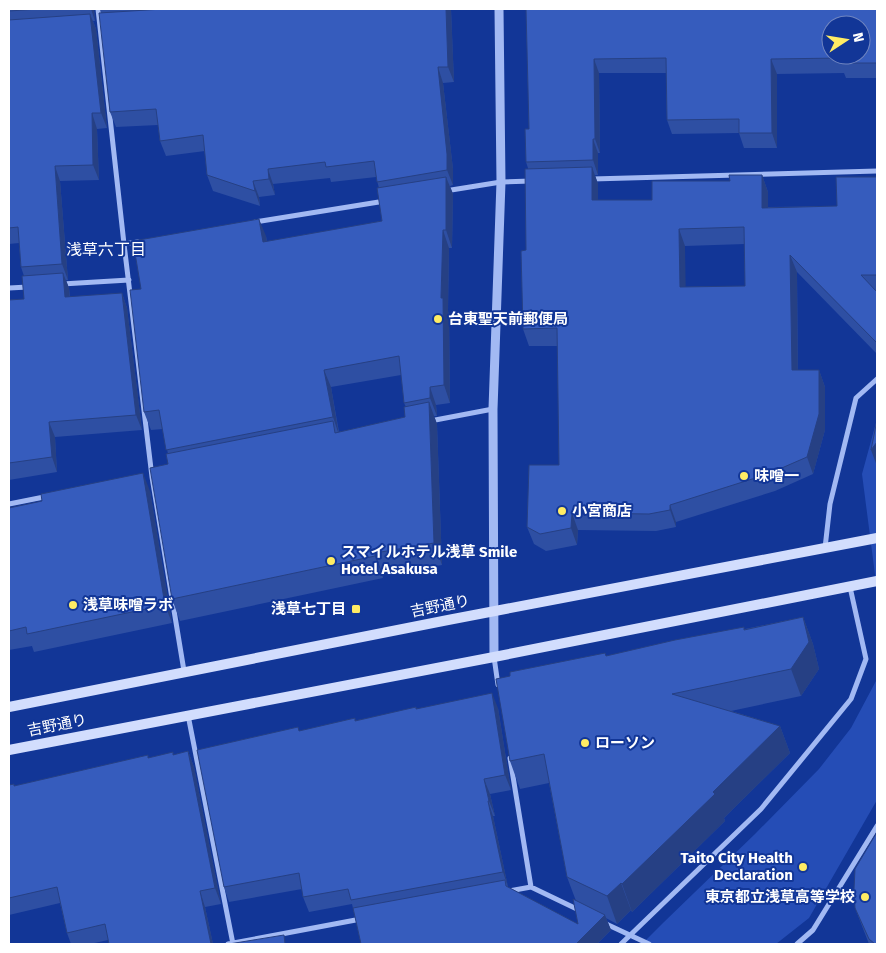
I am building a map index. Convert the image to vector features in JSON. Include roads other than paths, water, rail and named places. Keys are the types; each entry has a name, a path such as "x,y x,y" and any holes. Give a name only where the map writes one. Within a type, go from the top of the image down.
{"main road":[{"name":"吉野通り","path":"9,707 184,671 877,538"},
{"name":"吉野通り","path":"9,750 877,581"}],"street":[{"path":"98,9 152,477 184,671"},
{"path":"499,690 494,657 493,409 501,182 500,9"},
{"path":"90,26 109,25"},
{"path":"583,179 877,171"},
{"path":"436,192 501,182 534,181"},
{"path":"251,223 387,201"},
{"path":"124,244 144,241"},
{"path":"55,285 128,280"},
{"path":"9,288 36,286"},
{"path":"826,548 830,504 856,398 877,379"},
{"path":"420,423 493,409"},
{"path":"142,478 161,475"},
{"path":"9,504 56,495"},
{"path":"621,944 761,809 851,698 866,659 850,587"},
{"path":"188,715 231,944 369,918"},
{"path":"508,750 531,887"},
{"path":"797,944 813,930 877,826"},
{"path":"505,892 531,887 585,914"},
{"path":"603,922 649,944"}],"place":[{"name":"台東聖天前郵便局","path":"438,319"},
{"name":"味噌一","path":"744,476"},
{"name":"小宮商店","path":"562,511"},
{"name":"スマイルホテル浅草 Smile Hotel Asakusa","path":"331,561"},
{"name":"浅草味噌ラボ","path":"73,605"},
{"name":"浅草七丁目","path":"356,609"},
{"name":"ローソン","path":"585,743"},
{"name":"Taito City Health Declaration","path":"803,867"},
{"name":"東京都立浅草高等学校","path":"865,897"}],"district":[{"name":"浅草六丁目","path":"106,249"}]}
